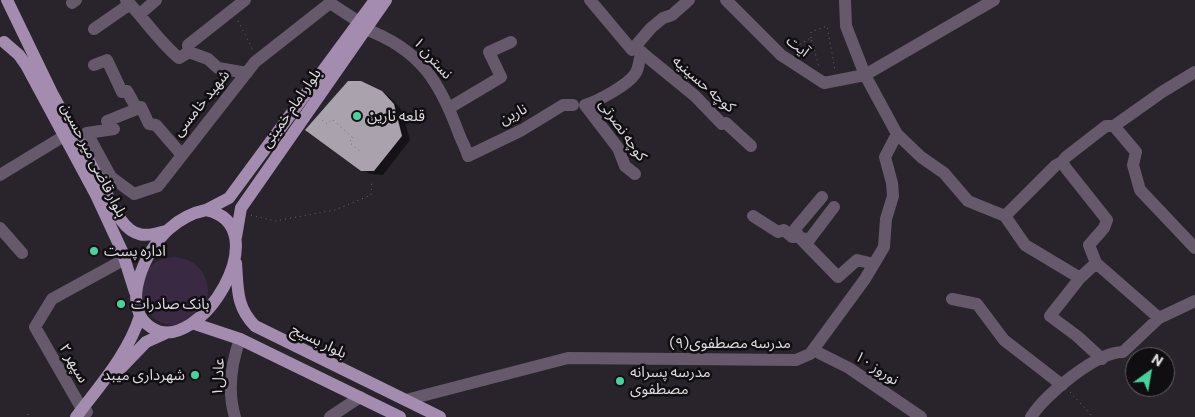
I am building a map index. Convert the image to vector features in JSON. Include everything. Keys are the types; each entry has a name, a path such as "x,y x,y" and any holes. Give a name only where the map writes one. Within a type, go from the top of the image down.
{"main road":[{"name":"بلوار قاضی میر حسین","path":"7,0 22,28 34,58 82,136 128,230 142,236 150,236 168,230"},
{"name":"بلوار امام خمینی","path":"236,239 240,213 255,187 362,26 375,0"},
{"name":"بلوار امام خمینی","path":"206,210 229,198 362,26 386,0"},
{"path":"2,40 18,43 22,40 22,28"},
{"name":"بلوار قاضی میر حسین","path":"2,40 19,55 26,65 96,195 125,259 138,310"},
{"path":"206,210 216,212 226,218 232,227 236,239 235,254 225,285 216,300 192,323 179,330 166,333 146,342 126,362 82,414 124,352 134,333 138,310 137,289 147,258 168,230 187,216 206,210"},
{"name":"بلوار بسیج","path":"235,254 239,299 244,315 255,326 440,417"},
{"path":"138,310 146,325 156,331 166,333"},
{"path":"192,323 240,339 400,417"},
{"path":"266,351 264,344 268,338 274,337"}],"street":[{"path":"140,14 156,0"},
{"path":"189,52 188,45 245,0"},
{"name":"کوچه حسینیه","path":"590,0 636,50 695,96 722,124 726,123 751,146"},
{"path":"636,50 651,28 663,18 672,16 689,0"},
{"name":"آیت","path":"726,0 781,55 824,83 865,74 994,0"},
{"path":"845,0 846,26 865,74 898,134 921,157 944,173 968,201 1005,216 1025,245 1080,278"},
{"path":"94,29 128,2 170,51 179,58 189,52"},
{"name":"شهید خامسی","path":"82,136 111,177 134,194 158,186 180,154 259,59 330,3 362,26"},
{"name":"نسترن ۱","path":"362,26 394,41 406,49 434,80 449,108 468,156"},
{"path":"449,108 501,77 490,52 511,42"},
{"name":"نارین","path":"468,156 522,130 563,105 579,105 629,81 638,68 636,50"},
{"path":"189,52 208,59 218,68 247,72"},
{"path":"94,65 108,60 122,92 127,91 137,109"},
{"path":"1005,216 1056,165 1106,126 1114,126 1162,92 1195,72"},
{"name":"کوچه نصرتی","path":"579,105 618,148 625,166 635,174"},
{"path":"82,136 110,125 141,107 149,124 156,125 180,154"},
{"path":"1114,126 1136,152 1133,165 1140,190 1195,248"},
{"name":"مدرسه مصطفوی(۹)","path":"406,400 568,358 796,360 813,350 884,247 886,219 893,196 892,182 885,157 898,134"},
{"path":"0,175 64,136"},
{"path":"1062,162 1107,220 1104,228 1089,245 1096,263 1159,318"},
{"path":"822,197 795,229 799,237 838,277 857,260 874,264"},
{"path":"754,216 778,232 784,230 792,237 809,240 834,208"},
{"path":"0,228 22,253"},
{"name":"سپهر ۲","path":"82,414 35,327 52,299 125,259"},
{"path":"1096,263 1080,278 1050,316 1077,336 1102,359"},
{"path":"952,300 977,304 1004,340 1062,385"},
{"path":"1031,417 1037,408 1088,364 1115,352 1122,352 1159,318 1195,301"},
{"name":"عادل۱","path":"235,417 230,386 231,370 240,339"},
{"name":"نوروز ۱۰","path":"813,350 832,358 857,373 921,417"},
{"path":"330,417 360,397"}],"path":[{"path":"231,12 243,28 259,59"},
{"path":"820,69 811,32 827,26 837,80"},
{"path":"781,55 811,38"},
{"path":"322,120 327,124 332,119 353,138 349,142 361,152"},
{"path":"240,213 275,221 335,210 371,195 372,180"},
{"path":"1062,385 1093,417"}],"shaded area":[{"path":"174,257 187,260 198,267 205,278 208,291 205,304 198,315 187,322 174,325 161,322 150,315 143,304 140,291 143,278 150,267 161,260"}],"building":[{"name":"قلعه نارین","path":"348,81 361,81 382,91 394,104 402,136 374,171 361,171 305,130"}],"place":[{"name":"قلعه نارین","path":"357,116"},
{"name":"اداره پست","path":"94,251"},
{"name":"بانک صادرات","path":"121,304"},
{"name":"شهرداری میبد","path":"195,375"},
{"name":"مدرسه پسرانه مصطفوی","path":"620,381"}]}
